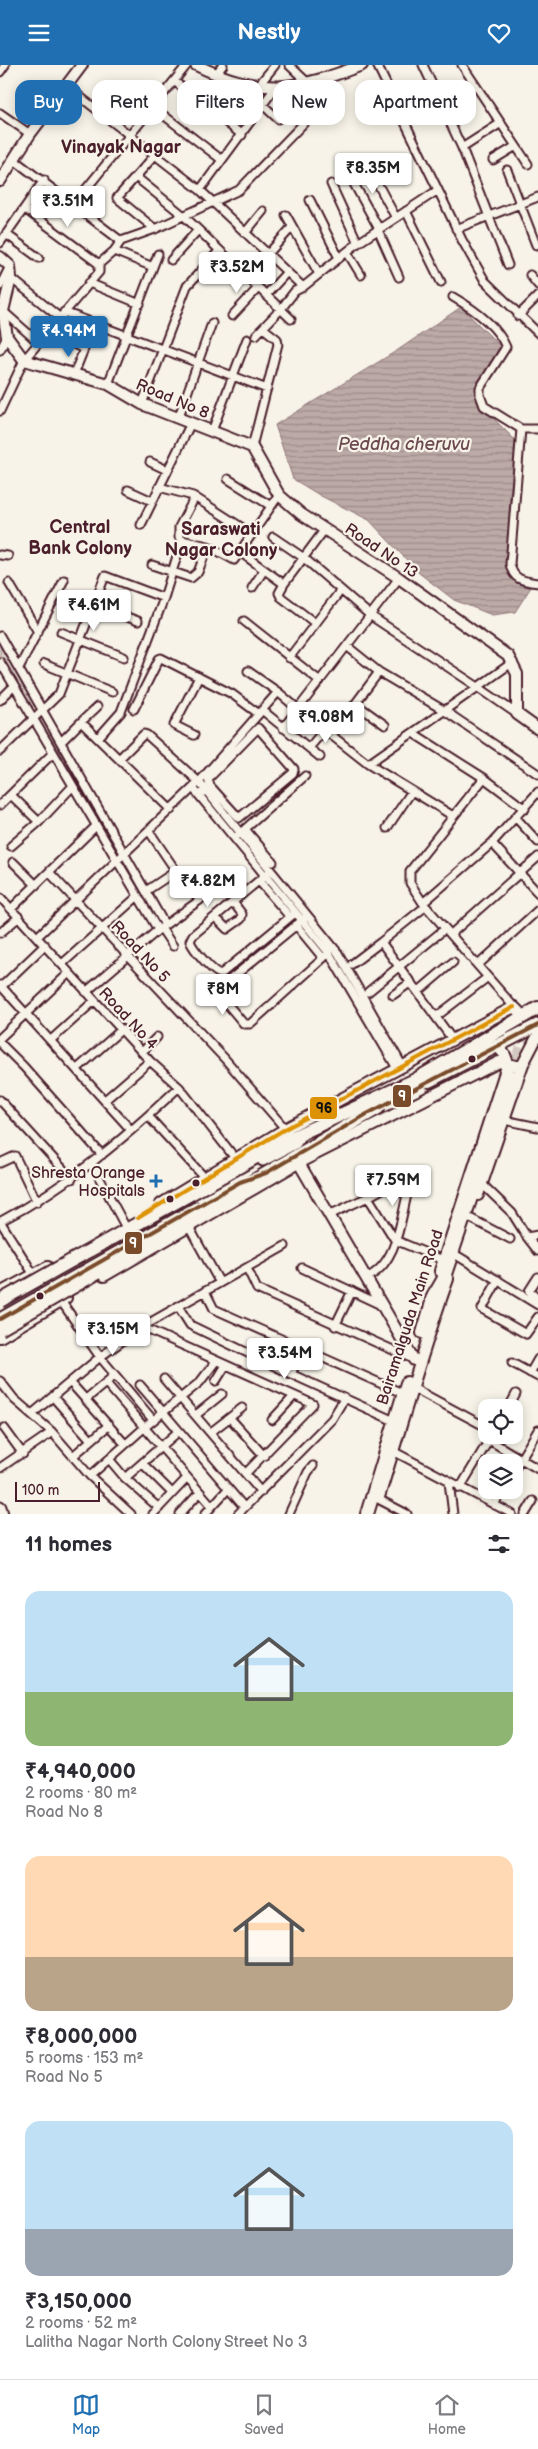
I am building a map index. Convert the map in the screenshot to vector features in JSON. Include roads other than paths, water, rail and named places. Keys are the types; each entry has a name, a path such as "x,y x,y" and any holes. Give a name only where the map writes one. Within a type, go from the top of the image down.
{"highway":[{"path":"0,1301 291,1136 415,1080 538,1008"},
{"path":"0,1329 266,1173 297,1160 366,1114 538,1025"},
{"path":"432,1299 443,1280 516,1071"},
{"path":"272,1137 291,1136"},
{"path":"368,1514 407,1388"}],"main road":[{"path":"0,1293 14,1299 295,1143 291,1136"},
{"path":"0,1319 240,1182 266,1173"},
{"path":"13,1329 16,1310"},
{"path":"0,1507 2,1514"}],"street":[{"path":"0,72 5,65"},
{"path":"69,80 82,65"},
{"path":"167,90 188,65"},
{"path":"196,65 216,75 234,80"},
{"path":"216,75 223,65"},
{"path":"263,80 274,65"},
{"path":"289,65 305,80"},
{"path":"320,80 362,65"},
{"path":"377,65 456,229 485,281 518,316 538,333"},
{"path":"423,65 462,148 508,265"},
{"path":"462,65 528,164"},
{"path":"0,411 24,360 99,272 100,264 114,251 121,241 155,229 239,190 322,107 331,95 328,78"},
{"path":"174,81 242,135"},
{"path":"273,91 263,105 273,114"},
{"path":"82,98 200,190 303,287"},
{"path":"0,113 30,134"},
{"path":"167,118 222,161"},
{"path":"462,148 501,123"},
{"path":"0,181 36,125"},
{"path":"86,189 138,125"},
{"path":"200,190 249,125"},
{"path":"493,160 516,146"},
{"path":"155,155 117,197 155,229"},
{"path":"13,159 44,180 121,241"},
{"path":"367,164 396,218"},
{"path":"507,170 536,245"},
{"path":"347,171 378,230 399,277"},
{"path":"136,177 184,216 218,251 291,319"},
{"path":"0,243 44,180"},
{"path":"331,184 358,243"},
{"path":"256,335 295,291 319,275 358,243 438,190"},
{"path":"456,229 538,197"},
{"path":"310,200 339,258"},
{"path":"24,209 100,264"},
{"path":"245,233 263,211"},
{"path":"406,211 441,282"},
{"path":"286,215 319,275"},
{"path":"268,254 292,227"},
{"path":"171,260 198,230"},
{"path":"6,235 39,258"},
{"path":"114,251 153,267"},
{"path":"142,404 187,286 218,251"},
{"path":"347,252 361,275"},
{"path":"108,384 158,254"},
{"path":"0,257 10,266 11,278 3,311 7,337 24,360"},
{"path":"0,286 10,266"},
{"path":"266,295 287,272"},
{"path":"530,275 538,285"},
{"path":"11,278 62,314 267,389"},
{"path":"90,283 140,304"},
{"path":"232,316 258,288"},
{"path":"452,297 479,315 503,341 505,351 480,388 480,395 484,406 521,429 538,429"},
{"path":"518,316 538,297"},
{"path":"3,311 38,342"},
{"path":"178,419 212,323"},
{"path":"74,374 94,325"},
{"path":"252,447 278,342 263,328"},
{"path":"47,331 84,349"},
{"path":"0,350 7,337"},
{"path":"212,431 246,339"},
{"name":"Road No 8","path":"24,360 108,384 142,404 252,447"},
{"path":"0,392 7,397"},
{"path":"141,525 191,423"},
{"path":"521,429 510,563 514,575 520,580 538,583"},
{"name":"Road No 13","path":"252,447 279,495 301,514 399,578 508,656 513,663"},
{"path":"150,462 167,471"},
{"path":"228,479 272,506"},
{"path":"159,487 195,497 252,534"},
{"path":"128,490 152,501"},
{"path":"182,540 208,546 234,560 279,495"},
{"path":"98,738 121,712 173,572 182,540 178,533 179,527 195,497"},
{"path":"314,623 281,597 279,593 325,529"},
{"path":"273,537 304,558 371,615 538,729"},
{"path":"152,565 187,577 196,575 208,546"},
{"path":"240,552 284,585"},
{"path":"252,588 264,570"},
{"path":"0,751 59,693 105,576 164,597"},
{"path":"283,728 348,647 399,578"},
{"path":"19,668 64,580"},
{"path":"9,583 38,632"},
{"path":"289,658 341,590"},
{"path":"93,605 138,621"},
{"path":"244,621 320,681"},
{"path":"61,632 124,657"},
{"path":"0,636 146,891 161,927"},
{"path":"348,647 379,673 445,711 538,774"},
{"path":"134,709 160,658 232,694 283,728 320,757"},
{"path":"0,663 95,827 172,946"},
{"path":"368,764 513,663 519,687 518,714"},
{"path":"44,664 112,692"},
{"path":"248,671 278,692 368,764 453,816"},
{"path":"332,735 379,673"},
{"path":"194,735 174,725 199,677"},
{"path":"2,695 14,686"},
{"path":"37,937 199,782 278,692"},
{"path":"356,704 385,725"},
{"path":"61,742 97,707"},
{"path":"81,722 171,810"},
{"path":"119,759 144,735 147,735 210,791 239,818 293,773 294,769 258,728 208,779 210,791 292,915 304,918 326,955"},
{"path":"308,748 324,730"},
{"path":"413,733 484,778 525,809"},
{"path":"0,805 53,753"},
{"path":"240,834 305,776"},
{"path":"484,778 410,871 410,883 422,906 451,934 478,965 514,1007 520,1020"},
{"path":"12,845 39,822 72,787"},
{"path":"193,788 199,796 240,834 273,862"},
{"path":"199,796 210,791"},
{"path":"388,828 412,791"},
{"path":"352,964 381,942 492,843 517,819 538,792"},
{"path":"11,795 39,822"},
{"path":"517,819 538,842"},
{"path":"11,909 95,827"},
{"path":"86,991 161,927 200,900 176,871 149,831"},
{"path":"492,843 538,893"},
{"path":"451,934 538,857"},
{"path":"13,862 36,885"},
{"path":"146,891 176,871"},
{"name":"Road No 5","path":"49,872 225,1059 291,1136"},
{"path":"265,876 193,935 190,941 217,974 221,974 292,915"},
{"path":"265,876 304,918 339,961 401,1068"},
{"path":"62,964 138,896"},
{"name":"Road No 4","path":"1,898 150,1061 179,1087 235,1157"},
{"path":"216,917 227,929 241,919 242,914 233,902"},
{"path":"478,965 538,910"},
{"path":"0,933 19,917"},
{"path":"304,918 221,987 219,994 244,1024 250,1024 326,955"},
{"path":"296,925 326,955 339,961"},
{"path":"368,992 442,932"},
{"path":"381,942 452,1039"},
{"path":"45,945 0,986 131,1130"},
{"path":"418,991 453,962"},
{"path":"0,1038 69,973"},
{"path":"437,1017 484,980"},
{"path":"394,995 411,981"},
{"path":"51,1041 94,1001"},
{"path":"291,1136 401,1068 514,1007"},
{"path":"77,1069 122,1030"},
{"path":"372,1514 393,1451 407,1388 419,1362 504,1120 516,1071 538,1035"},
{"path":"142,1052 157,1037"},
{"path":"0,1043 24,1067 102,1155"},
{"path":"498,1047 505,1055 508,1063 516,1071"},
{"path":"105,1100 150,1061"},
{"path":"0,1337 189,1227 297,1160 499,1062 508,1063"},
{"name":"Bairamalguda Main Road","path":"362,1514 392,1420 407,1388 443,1260 508,1063"},
{"path":"34,1275 0,1221 37,1202 72,1179 148,1116 179,1087"},
{"path":"0,1100 72,1179"},
{"path":"148,1116 204,1177"},
{"path":"504,1120 538,1127"},
{"path":"0,1293 125,1226 235,1157 272,1137"},
{"path":"0,1163 14,1156 37,1202"},
{"path":"297,1160 414,1360"},
{"path":"92,1164 125,1226"},
{"path":"482,1183 512,1213 538,1251"},
{"path":"329,1215 388,1186 406,1193 395,1240 384,1266 366,1278"},
{"path":"368,1197 395,1240 443,1260"},
{"path":"470,1218 510,1239"},
{"path":"189,1227 220,1283"},
{"path":"527,1237 538,1235"},
{"path":"32,1414 100,1357 142,1327 285,1246"},
{"path":"456,1255 538,1305"},
{"path":"246,1268 257,1289 335,1326 414,1360"},
{"path":"302,1268 382,1305"},
{"path":"538,1277 529,1293 538,1299"},
{"path":"498,1280 482,1309 526,1334 538,1317"},
{"path":"205,1291 214,1309 303,1349 407,1388 478,1423"},
{"path":"335,1326 352,1291"},
{"path":"61,1301 100,1357 153,1420"},
{"path":"178,1306 190,1325 290,1374 392,1420"},
{"path":"142,1327 313,1405 246,1473"},
{"path":"290,1374 303,1349"},
{"path":"530,1373 538,1359"},
{"path":"90,1476 124,1444 200,1382 216,1361"},
{"path":"512,1363 538,1377"},
{"path":"216,1381 226,1365"},
{"path":"86,1399 115,1375"},
{"path":"164,1379 182,1397 260,1492"},
{"path":"0,1381 14,1399 52,1432 90,1476 131,1514"},
{"path":"70,1382 124,1444"},
{"path":"106,1383 131,1409 186,1478 212,1506"},
{"path":"140,1385 244,1507"},
{"path":"513,1399 516,1394"},
{"path":"196,1415 222,1395"},
{"path":"272,1420 294,1396"},
{"path":"53,1397 91,1440"},
{"path":"238,1514 332,1419 344,1399"},
{"path":"131,1409 139,1403"},
{"path":"211,1433 242,1409"},
{"path":"230,1418 264,1456"},
{"path":"73,1456 109,1425"},
{"path":"4,1428 23,1454"},
{"path":"523,1454 538,1430"},
{"path":"125,1477 179,1431"},
{"path":"0,1468 23,1454 52,1432"},
{"path":"460,1488 487,1444"},
{"path":"499,1444 513,1454"},
{"path":"393,1451 512,1514"},
{"path":"110,1459 125,1477 158,1508"},
{"path":"523,1461 538,1469"},
{"path":"142,1463 172,1493"},
{"path":"289,1514 308,1472 313,1466"},
{"path":"153,1514 186,1478"},
{"path":"449,1482 453,1514"},
{"path":"205,1514 228,1489"},
{"path":"180,1514 200,1492"},
{"path":"378,1499 406,1514"},
{"path":"494,1505 497,1499"},
{"path":"525,1514 533,1501"}],"water":[{"name":"Peddha cheruvu","path":"461,307 500,346 474,399 517,442 510,495 507,563 531,587 515,612 492,615 454,600 419,573 369,520 321,496 293,479 275,425 398,350"}],"tunnel":[{"path":"512,1076 525,1037 538,1019"}],"place":[{"name":"Shresta Orange Hospitals","path":"156,1181"}],"district":[{"name":"Vinayak Nagar","path":"121,147"},
{"name":"Central Bank Colony","path":"80,538"},
{"name":"Saraswati Nagar Colony","path":"221,540"}]}
